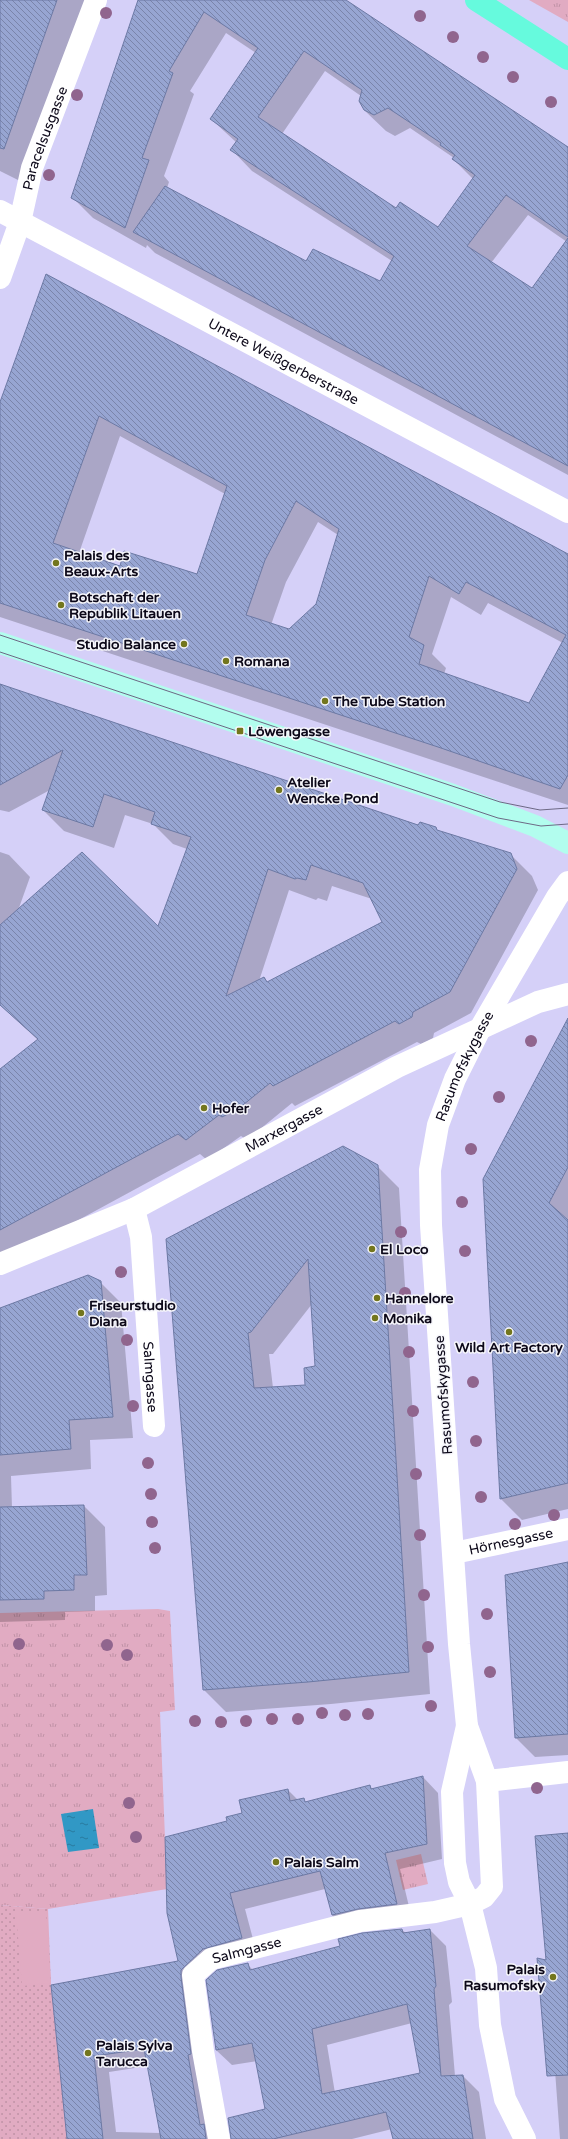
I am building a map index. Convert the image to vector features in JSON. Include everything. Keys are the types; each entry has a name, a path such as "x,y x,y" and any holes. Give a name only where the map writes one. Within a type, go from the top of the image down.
{"main road":[{"path":"476,0 568,59"}],"street":[{"name":"Paracelsusgasse","path":"0,278 20,222 32,168 96,0"},
{"name":"Untere Weißgerberstraße","path":"0,211 568,512"},
{"path":"0,643 453,795 535,826 568,843"},
{"name":"Rasumofskygasse","path":"470,1904 484,1897 492,1886 487,1781 467,1726 459,1644 431,1225 430,1170 438,1125 455,1079 481,1027 557,897 568,882"},
{"name":"Marxergasse","path":"0,1264 134,1209 397,1067 538,1002 568,994"},
{"name":"Salmgasse","path":"134,1209 141,1237 154,1426"},
{"name":"Hörnesgasse","path":"454,1553 568,1529"},
{"name":"Rasumofskygasse","path":"467,1726 452,1792 455,1863 459,1882 470,1904 486,1968 490,2025 505,2100 525,2139"},
{"path":"487,1781 568,1772"},
{"name":"Salmgasse","path":"219,2139 203,2051 193,1974 211,1958 360,1921 435,1912 470,1904"}],"green space":[{"path":"529,0 568,0 568,22"},
{"path":"158,1609 170,1611 175,1710 160,1712 167,1889 48,1909 0,1905 0,1613"},
{"path":"421,1854 428,1884 403,1890 396,1860"},
{"path":"0,1905 48,1909 51,1985 67,2139 0,2139"},
{"path":"16,1912 46,1912 51,1983 22,1986"}],"water":[{"path":"93,1809 99,1848 68,1852 61,1814"}],"building":[{"path":"0,0 57,0 4,149 0,148"},
{"path":"138,0 346,0 568,147 568,237 506,195 467,246 532,288 568,238 568,466 133,232 165,186 306,261 313,249 380,281 394,256 230,150 238,139 210,119 258,48 204,12 169,71 173,73 142,158 149,160 125,228 71,198","holes":["304,51 362,90 359,101 364,110 374,115 388,108 441,143 440,145 455,155 452,159 475,175 438,227 400,202 396,208 258,117"]},
{"path":"46,274 568,554 568,775 560,789 438,747 0,603 0,402","holes":["99,416 227,486 197,574 124,551 120,566 53,543","296,501 339,529 316,604 289,629 246,615 265,560","429,576 459,594 466,582 566,635 529,703 419,664 424,645 409,637"]},
{"path":"0,684 418,825 420,822 436,827 437,830 511,853 517,869 450,992 413,1012 412,1017 399,1024 395,1021 273,1086 270,1083 238,1109 222,1117 219,1115 186,1140 178,1134 0,1230 0,1069 38,1039 0,1005 0,925 82,852 158,926 191,837 151,824 155,812 104,794 93,827 42,810 63,750 0,785","holes":["311,865 363,883 382,922 267,982 264,977 226,996 268,869 295,879 306,880"]},
{"path":"568,1018 568,1167 549,1203 568,1220 568,1483 500,1499 483,1179"},
{"path":"343,1146 378,1165 409,1672 203,1690 166,1239","holes":["308,1259 315,1366 304,1368 305,1385 254,1388 248,1333 251,1332"]},
{"path":"88,1275 101,1281 113,1417 69,1420 71,1449 0,1455 0,1308"},
{"path":"84,1505 87,1575 74,1575 74,1590 44,1591 44,1599 0,1600 0,1507"},
{"path":"568,1562 568,1734 515,1738 505,1575"},
{"path":"423,1776 427,1844 385,1853 397,1904 358,1909 332,1915 320,1871 230,1893 242,1938 203,1949 181,1970 191,2054 188,2055 200,2125 204,2124 206,2139 161,2139 144,2049 94,2056 103,2139 67,2139 51,1985 178,1961 167,1913 165,1837 227,1821 226,1817 242,1813 239,1800 288,1789 290,1801 304,1798 305,1802 370,1785 371,1789"},
{"name":"Palais Rasumofsky","path":"568,1833 568,2075 547,2076 537,1958 546,1960 535,1836"},
{"path":"402,1929 403,1933 430,1929 436,1986 434,1989 441,2076 463,2075 473,2139 393,2139 386,2112 273,2139 231,2139 228,2118 265,2109 252,2043 216,2050 206,1980 217,1970 248,1963 250,1970 340,1946 338,1939 362,1933","holes":["407,2004 420,2073 322,2094 312,2029"]}],"tram line":[{"path":"0,635 500,802 540,810 568,808"},
{"path":"0,652 498,818 541,826 568,824"}],"place":[{"name":"Palais des Beaux-Arts","path":"56,563"},
{"name":"Botschaft der Republik Litauen","path":"61,605"},
{"name":"Studio Balance","path":"184,644"},
{"name":"Romana","path":"226,661"},
{"name":"The Tube Station","path":"325,701"},
{"name":"Löwengasse","path":"240,731"},
{"name":"Atelier Wencke Pond","path":"279,790"},
{"name":"Hofer","path":"204,1108"},
{"name":"El Loco","path":"372,1249"},
{"name":"Hannelore","path":"377,1298"},
{"name":"Friseurstudio Diana","path":"81,1313"},
{"name":"Monika","path":"375,1318"},
{"name":"Wild Art Factory","path":"509,1332"},
{"name":"Palais Salm","path":"276,1862"},
{"name":"Palais Rasumofsky","path":"553,1977"},
{"name":"Palais Sylva Tarucca","path":"88,2053"}]}
